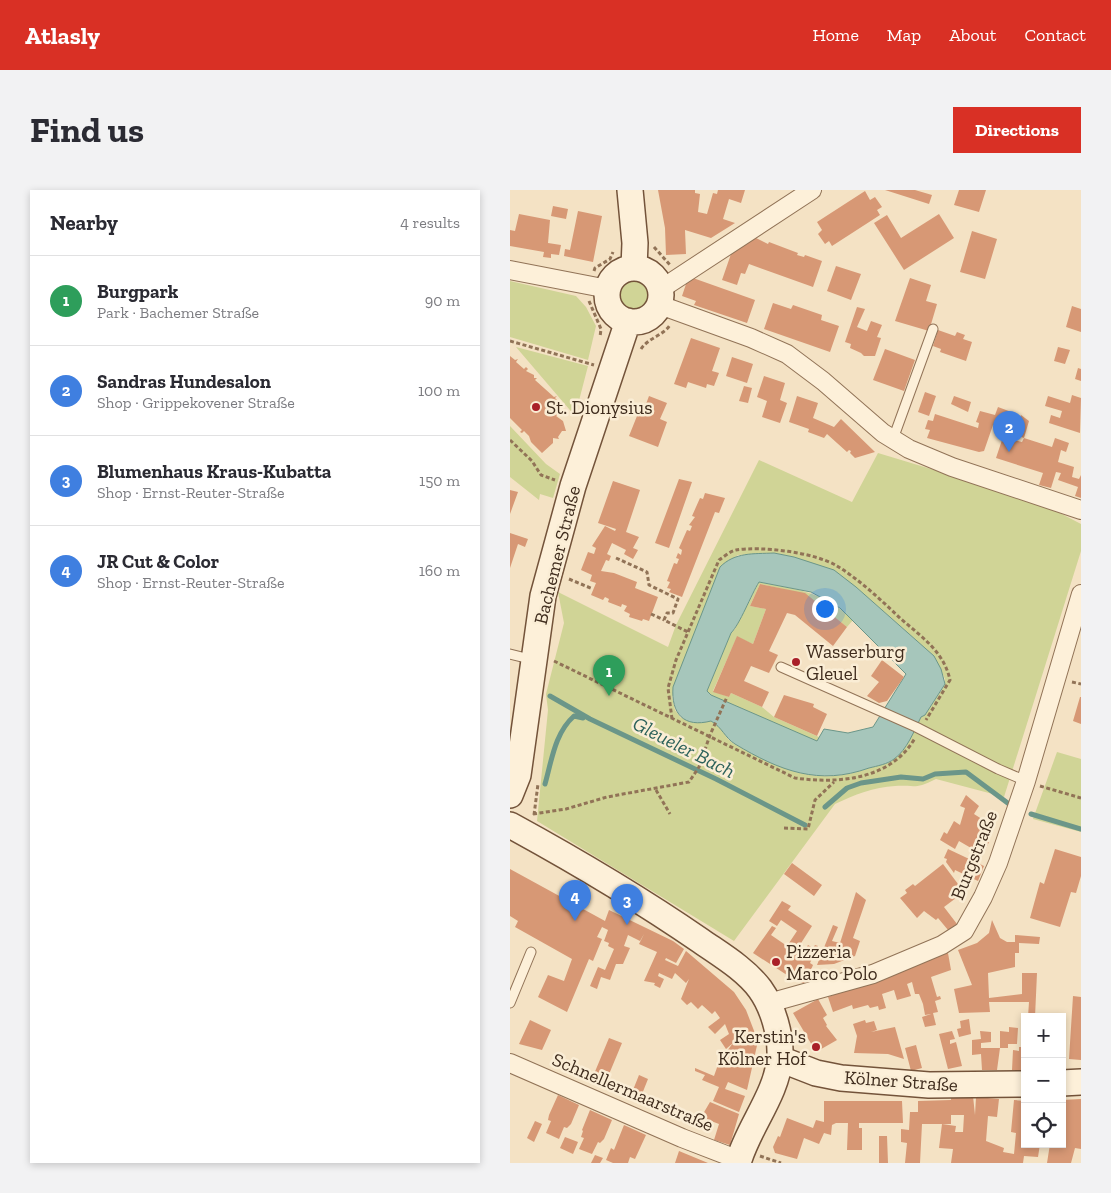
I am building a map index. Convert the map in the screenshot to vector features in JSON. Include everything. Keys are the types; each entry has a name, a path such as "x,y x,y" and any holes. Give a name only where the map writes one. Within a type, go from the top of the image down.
{"street":[{"path":"630,190 635,243 634,268"},
{"path":"812,190 669,296 648,318 628,321 613,311 607,298 612,279 619,272 634,268 649,272 669,296 751,338 787,354 823,380 893,439 909,449 952,467 1081,510"},
{"path":"510,270 608,289"},
{"name":"Bachemer Straße","path":"515,810 518,775 545,662 543,596 573,486 628,321"},
{"name":"Burgstraße","path":"768,1003 873,974 957,938 964,932 983,897 998,863 1026,781 1081,594"},
{"path":"515,810 533,826 631,895 731,962 759,988 768,1003 778,1034 780,1059 770,1091 739,1161"},
{"name":"Kölner Straße","path":"780,1059 816,1073 841,1078 929,1085 1021,1084"},
{"name":"Schnellermaarstraße","path":"510,1063 739,1161"},
{"path":"1066,1083 1081,1082"}],"lane":[{"path":"893,439 933,329"},
{"path":"510,654 545,662"},
{"path":"780,667 884,712 1026,781"},
{"path":"510,1003 531,952"}],"path":[{"path":"637,355 654,337 669,328 669,296 651,244"},
{"path":"510,341 613,370"},
{"path":"510,440 532,460 541,475 573,486"},
{"path":"616,558 647,572 649,585 678,599 673,613 667,613 664,620"},
{"path":"567,578 593,589"},
{"path":"651,614 688,632"},
{"path":"545,662 672,719"},
{"path":"533,826 566,809 625,793 680,785 695,776 727,696"},
{"path":"533,826 539,778"},
{"path":"1026,781 1081,798"},
{"path":"784,828 808,830 816,800 834,782"},
{"path":"656,790 670,814"},
{"path":"515,810 533,826"}],"green space":[{"path":"634,279 646,283 650,295 646,307 634,311 622,307 618,295 622,283"},
{"path":"510,281 576,296 586,307 596,326 588,360 510,337"},
{"path":"516,347 588,366 575,416"},
{"path":"510,426 546,464 560,474 553,498 540,494 539,500 510,477"},
{"path":"878,453 1037,501 1081,524 1081,551 1004,797 936,779 919,786 895,786 872,790 835,804 734,941 537,821 548,710 546,694 564,623 558,592 668,647 676,625 759,460 852,502","holes":["774,553 794,557 856,587 934,656 945,679 945,685 925,715 921,717 906,745 899,755 889,762 850,774 833,776 802,774 771,763 738,746 730,741 715,722 681,718 675,710 672,697 720,567 738,555"]},
{"path":"759,582 809,593 832,603 853,620 847,627 805,594 760,584 750,606 766,609 753,644 737,637 713,691 729,697 731,693 762,707 774,717 819,737 817,742 711,695 707,691 731,633 735,629"},
{"path":"1057,752 1081,759 1081,832 1033,819"}],"water":[{"path":"774,553 794,557 834,570 934,656 941,669 945,684 925,715 921,717 906,745 892,761 851,773 833,776 800,773 768,762 752,754 735,744 711,721 693,722 681,717 677,711 674,705 673,687 720,567 738,556","holes":["759,582 811,592 840,608 906,674 873,727 848,733 824,729 817,741 711,695 707,691 731,633"]}],"building":[{"path":"658,190 695,190 695,193 700,194 698,212 707,214 713,193 717,194 718,190 745,190 741,203 729,199 723,219 735,223 711,238 685,230 686,254 666,255 665,228"},
{"path":"885,190 915,190 932,195 929,204"},
{"path":"959,190 986,190 979,212 954,205"},
{"path":"865,191 870,200 875,197 882,207 877,210 880,215 832,246 829,241 825,244 818,234 822,230 817,222"},
{"path":"553,206 568,209 566,219 551,216"},
{"path":"578,211 602,216 593,262 564,256 565,249 570,250"},
{"path":"519,214 550,220 548,243 561,245 559,255 551,254 551,258 543,257 544,252 510,246 510,230 515,231"},
{"path":"939,214 954,238 904,270 874,223 887,215 901,238"},
{"path":"972,231 997,239 985,279 960,272"},
{"path":"756,238 768,244 769,242 798,253 797,255 804,257 805,255 822,261 813,287 749,264 745,274 741,273 737,285 722,280 731,254"},
{"path":"836,266 861,274 851,300 827,291"},
{"path":"693,278 755,300 747,323 694,305 696,301 682,296 687,281"},
{"path":"910,278 931,285 926,301 937,304 929,331 895,321"},
{"path":"773,303 791,309 793,305 822,315 821,320 839,326 830,352 764,329"},
{"path":"1072,306 1081,309 1081,332 1066,327"},
{"path":"857,307 865,309 857,327 867,331 871,321 882,325 877,337 881,338 875,356 864,356 850,348 851,344 845,342"},
{"path":"938,330 955,336 957,332 965,335 963,339 972,342 966,361 940,352 941,349 933,346"},
{"path":"691,338 720,348 712,371 719,373 714,386 707,384 706,388 688,382 686,388 674,384"},
{"path":"1058,347 1070,350 1065,364 1054,361"},
{"path":"885,349 915,360 904,391 873,380"},
{"name":"St. Dionysius","path":"510,356 515,360 518,359 516,362 524,369 526,367 528,369 526,371 534,375 534,378 537,378 535,380 554,397 557,396 555,398 561,404 565,403 562,405 562,411 556,416 563,421 566,431 562,431 558,437 559,439 553,438 553,443 542,453 531,442 529,436 524,431 520,432 522,430 510,418"},
{"path":"732,357 753,364 747,383 726,376"},
{"path":"1078,368 1081,369 1081,381 1075,379"},
{"path":"764,376 785,383 780,400 787,403 780,423 762,417 767,401 757,397"},
{"path":"744,386 752,388 748,403 739,401"},
{"path":"925,392 936,396 929,416 918,412"},
{"path":"1072,395 1081,398 1080,433 1049,423 1051,415 1060,418 1062,411 1045,406 1048,396 1070,403"},
{"path":"649,396 667,403 660,419 667,422 658,447 629,436 639,411 643,412"},
{"path":"797,396 818,403 813,418 834,427 841,419 875,452 855,458 850,453 851,451 847,452 827,434 824,438 808,432 809,429 789,422"},
{"path":"954,396 971,402 968,412 951,404"},
{"path":"998,407 1014,413 1008,430 993,425 984,451 979,452 927,438 930,430 925,429 928,420 933,421 935,414 978,428 979,423 976,422 980,411 995,415"},
{"path":"1021,415 1029,421 1024,438 1015,435"},
{"path":"1003,437 1022,442 1024,438 1052,447 1055,438 1069,443 1066,452 1061,450 1058,462 1074,467 1072,477 1079,479 1081,475 1081,498 1075,496 1078,487 1058,480 1061,473 1056,472 1051,488 1039,485 1043,473 996,458"},
{"path":"679,479 692,482 669,548 655,543"},
{"path":"613,481 640,490 626,532 639,537 633,548 638,550 633,559 624,554 626,550 612,543 607,554 611,556 609,561 606,560 601,571 614,573 637,582 635,588 658,597 649,621 629,617 630,614 624,611 627,606 622,604 621,607 608,602 609,599 605,597 603,600 591,595 596,583 590,581 592,575 581,570 588,552 594,554 596,548 592,546 605,526 615,531 616,529 598,523"},
{"path":"510,490 518,492 510,514"},
{"path":"705,493 725,498 719,513 715,512 682,597 669,592 671,589 667,588 670,582 667,581 674,563 677,564 679,559 676,558 678,553 681,555 682,550 679,548 687,530 690,531 692,526 689,525 695,517 692,516 700,498 703,499"},
{"path":"510,533 528,539 525,547 518,544 510,568"},
{"path":"760,584 805,593 847,627 833,646 795,615 787,613 769,651 778,655 769,673 751,666 744,681 769,692 762,707 731,693 729,697 713,692 737,636 753,644 766,609 750,606"},
{"path":"882,660 904,677 887,701 879,703 867,696 879,682 871,676"},
{"path":"784,695 814,704 813,707 827,714 817,736 774,717"},
{"path":"1081,697 1081,724 1073,721"},
{"path":"966,795 979,806 974,814 988,823 983,839 989,842 983,855 959,841 955,849 940,840 944,832 947,834 954,821 960,825 965,808 960,806"},
{"path":"948,849 984,866 978,881 955,870 954,873 946,862 947,859 944,858"},
{"path":"1055,849 1081,857 1081,876 1076,893 1071,892 1060,927 1030,918 1040,882 1044,884"},
{"path":"792,863 822,885 814,896 784,874"},
{"path":"943,864 964,892 944,907 957,924 948,930 938,918 936,920 924,911 917,918 900,898 907,893 905,890 913,884 915,886"},
{"path":"510,869 605,921 609,910 673,941 684,949 676,963 666,958 665,960 678,966 686,951 734,992 746,1010 758,1041 747,1090 728,1082 725,1089 745,1096 739,1112 713,1101 719,1087 702,1080 705,1075 695,1071 695,1068 714,1076 719,1062 733,1043 726,1049 720,1040 729,1034 725,1024 715,1034 708,1027 720,1018 715,1011 712,1014 702,1005 698,1009 691,1002 687,1005 681,999 689,979 686,983 675,973 672,979 659,973 658,976 664,979 660,988 654,985 655,983 644,981 657,952 639,944 644,934 640,941 628,935 624,946 630,948 623,964 616,964 610,980 601,977 597,989 590,986 598,967 605,970 614,949 608,946 609,943 604,941 608,930 602,927 597,937 602,939 593,961 589,959 567,1012 538,997 548,975 564,981 572,959 515,927 518,921 510,916"},
{"path":"856,892 866,900 853,938 860,941 855,956 834,964 817,965 833,925 838,927 832,941 840,943"},
{"path":"782,901 791,906 788,910 812,926 796,951 802,955 808,945 813,948 815,945 818,946 810,963 813,965 805,984 790,977 753,953 772,926 776,928 771,935 787,946 797,931 781,920 777,926 769,921"},
{"path":"992,920 1000,938 1007,942 1015,942 1015,935 1040,937 1039,944 1019,943 1019,953 1015,953 1015,967 988,973 989,998 1022,994 1022,973 1037,973 1035,1013 1028,1013 1029,1002 989,1002 990,1012 959,1013 954,989 972,985 958,950 977,943 989,933"},
{"path":"948,953 951,970 931,977 937,997 940,996 941,999 935,1001 938,1012 933,1013 936,1025 925,1027 922,1017 931,1014 925,1015 923,1004 919,994 915,994 912,982 907,984 911,996 897,1000 894,990 882,994 886,1008 879,1010 878,1006 870,1008 868,1005 853,1009 852,1005 833,1012 828,997"},
{"path":"1073,996 1081,997 1081,1060 1069,1059"},
{"path":"818,999 827,1015 823,1018 826,1026 837,1040 816,1052 793,1013"},
{"path":"969,1019 971,1034 959,1037 957,1029 961,1028 960,1021"},
{"path":"530,1020 551,1030 542,1050 519,1044"},
{"path":"865,1020 866,1023 874,1021 877,1030 871,1032 895,1027 904,1059 888,1054 854,1053 857,1036 853,1024"},
{"path":"1009,1027 1018,1028 1017,1044 1008,1044 1008,1048 1000,1048 1000,1031 1009,1032"},
{"path":"952,1031 955,1039 950,1040 950,1044 956,1042 962,1066 948,1069 939,1034"},
{"path":"980,1031 991,1032 991,1042 981,1043 981,1048 1000,1048 997,1070 982,1070 981,1054 972,1055 972,1040 981,1039"},
{"path":"609,1038 622,1043 607,1079 594,1074"},
{"path":"916,1045 922,1068 911,1071 905,1048"},
{"path":"1019,1047 1021,1047 1021,1070 1012,1070 1013,1050 1019,1051"},
{"path":"639,1075 648,1079 642,1094 633,1090"},
{"path":"558,1095 579,1105 571,1124 567,1128 564,1127 559,1139 546,1133 551,1121 548,1120 549,1115"},
{"path":"973,1096 975,1115 976,1097 999,1099 997,1117 988,1116 986,1141 1004,1148 1003,1152 1014,1154 1016,1133 1011,1132 1014,1100 1021,1101 1021,1148 1039,1148 1038,1157 1024,1156 1023,1163 951,1163 953,1149 939,1148 942,1124 922,1124 920,1163 905,1163 907,1143 901,1142 901,1129 909,1130 910,1112 918,1112 918,1101 951,1100 951,1097","holes":["951,1115 964,1115 963,1132 955,1132 956,1126 942,1124 951,1124"]},
{"path":"1081,1099 1081,1149 1075,1148 1071,1163 1047,1163 1049,1148 1066,1148 1066,1100"},
{"path":"824,1101 902,1101 903,1123 859,1123 859,1128 862,1128 862,1150 847,1150 848,1123 836,1123 832,1125 831,1135 824,1133 819,1144 804,1138 797,1159 775,1153 773,1147 778,1136 780,1137 787,1118 813,1128 816,1120 824,1122"},
{"path":"710,1102 739,1114 730,1145 714,1140 719,1124 706,1119 705,1121 700,1119"},
{"path":"590,1110 612,1120 604,1139 600,1143 598,1142 592,1154 579,1149 584,1138 581,1137 582,1130"},
{"path":"535,1121 542,1124 534,1142 527,1138"},
{"path":"624,1125 646,1135 635,1159 630,1157 628,1163 613,1163 606,1160 611,1148 614,1150"},
{"path":"879,1136 887,1136 888,1163 879,1163"},
{"path":"565,1137 578,1142 573,1154 560,1148"},
{"path":"679,1151 708,1163 675,1163"},
{"path":"595,1155 603,1158 600,1163 591,1163"}],"waterway":[{"name":"Gleueler Bach","path":"550,696 590,719 716,779 805,825"},
{"path":"545,784 555,747 562,730 574,716 583,718"},
{"name":"Gleueler Bach","path":"825,807 847,788 861,783 901,777 923,779 935,774 966,772 1009,804"},
{"name":"Gleueler Bach","path":"1031,814 1081,829"}],"place":[{"name":"St. Dionysius","path":"536,407"},
{"name":"Sandras Hundesalon","path":"1009,452"},
{"name":"Wasserburg Gleuel","path":"796,662"},
{"name":"Burgpark","path":"609,696"},
{"name":"JR Cut & Color","path":"575,921"},
{"name":"Blumenhaus Kraus-Kubatta","path":"627,925"},
{"name":"Pizzeria Marco Polo","path":"776,962"},
{"name":"Kerstin's Kölner Hof","path":"816,1047"}]}
